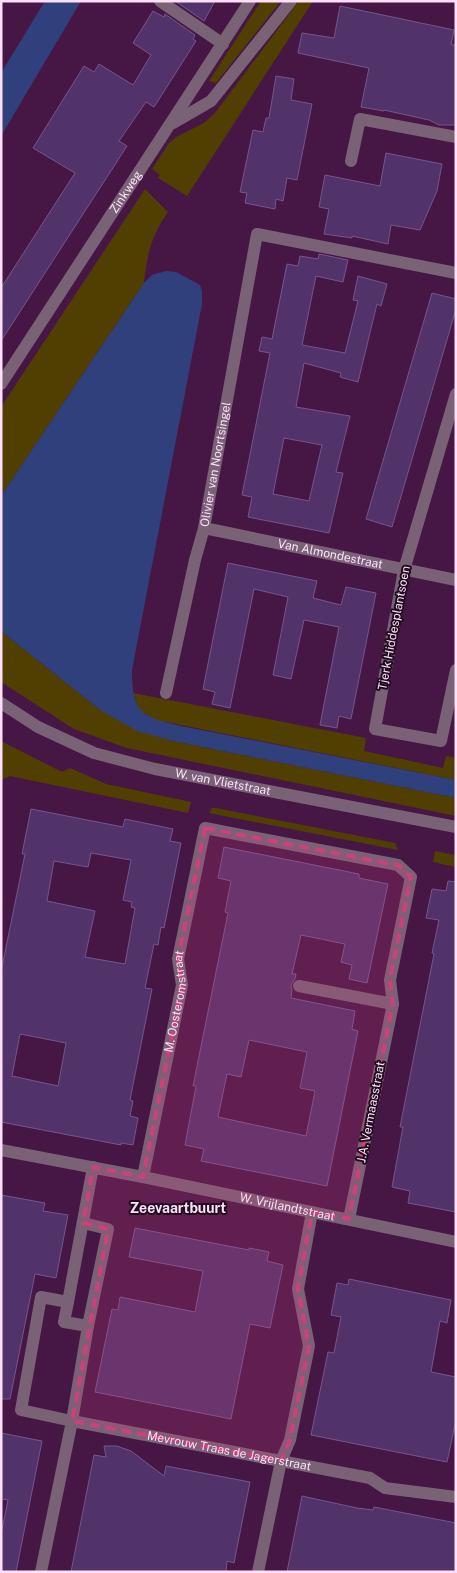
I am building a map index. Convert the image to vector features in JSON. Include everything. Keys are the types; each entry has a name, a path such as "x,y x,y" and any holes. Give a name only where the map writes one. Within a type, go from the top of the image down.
{"street":[{"path":"160,1 223,44"},
{"name":"Zinkweg","path":"1,384 250,1"},
{"path":"170,124 211,101 291,1"},
{"path":"351,161 360,118 456,137"},
{"name":"Olivier van Noortsingel","path":"166,693 195,560 204,528 257,234 456,273"},
{"name":"Tjerk Hiddesplantsoen","path":"456,394 404,570 375,730 441,740 456,670"},
{"name":"Van Almondestraat","path":"204,528 456,580"},
{"name":"W. van Vlietstraat","path":"1,703 38,727 94,753 155,769 456,827"},
{"name":"J.A. Vermaasstraat","path":"205,828 398,865 411,877 390,980 392,1004 349,1219"},
{"name":"M. Oosteromstraat","path":"143,1177 182,985 178,959 205,828"},
{"path":"299,986 392,1004"},
{"name":"W. Vrijlandtstraat","path":"1,1150 143,1177 456,1242"},
{"path":"88,1326 64,1322 93,1167"},
{"path":"258,1572 281,1461 290,1440 309,1346 298,1289 312,1212"},
{"path":"41,1572 108,1229 82,1223"},
{"name":"Mevrouw Traas de Jagerstraat","path":"68,1302 41,1297 21,1410 370,1478 385,1488 456,1498"}],"highlighted area":[{"path":"205,828 398,865 411,877 390,980 393,1004 349,1219 312,1212 298,1289 309,1346 290,1440 281,1461 72,1421 108,1229 83,1223 93,1167 143,1177 182,985 178,959"}],"shaded area":[{"path":"261,1 281,1 216,83 209,81"},
{"path":"299,1 313,1 187,196 158,178 160,175 152,169 169,143 176,137 204,123 215,113"},
{"path":"145,189 168,212 157,230 151,246 144,283 1,496 1,407"},
{"path":"1,631 100,710 173,741 456,798 456,816 127,748 74,729 1,682"},
{"path":"133,693 366,738 364,751 443,768 446,756 456,758 456,780 156,720 139,710"},
{"path":"1,741 62,772 70,768 106,784 191,802 188,813 10,776 1,780"},
{"path":"212,808 395,843 398,850 209,813"},
{"path":"435,851 456,855 456,867 433,862"}],"water":[{"path":"45,1 81,1 1,136 1,73"},
{"path":"166,271 176,272 200,285 202,304 132,670 132,684 137,704 148,715 156,719 181,726 456,780 456,798 173,741 137,731 100,710 1,631 1,496 144,283 152,275"}],"building":[{"path":"175,1 215,1 204,21"},
{"path":"340,6 454,30 451,45 456,45 456,125 439,125 429,120 361,107 369,68 298,53 302,33 334,38"},
{"path":"153,11 164,17 165,14 195,35 193,39 196,41 154,107 146,102 119,141 127,146 1,341 1,288 75,173 33,148 84,66 94,72 99,64 133,85 151,55 133,43"},
{"path":"276,76 294,79 291,100 312,104 297,180 287,178 283,201 276,199 275,209 245,203 247,193 240,192 253,130 263,132 266,118 269,118"},
{"path":"386,153 442,164 437,191 420,230 391,225 388,244 352,236 352,238 324,234 329,209 319,207 325,175 380,186"},
{"path":"319,254 348,260 343,282 316,276 302,345 345,353 358,301 353,300 358,276 387,284 381,306 377,304 358,382 340,377 341,373 304,363 296,407 350,416 336,472 343,473 329,533 248,517 252,497 242,495 270,353 259,351 262,337 272,339 287,264 298,266 300,256 318,259","holes":["284,438 322,445 309,501 273,494"]},
{"path":"432,293 456,299 456,309 392,527 366,519"},
{"path":"228,563 317,581 313,598 341,605 346,587 376,593 351,719 339,716 337,728 320,725 339,627 304,620 291,679 273,675 288,597 254,589 230,708 212,704 215,692 203,689"},
{"path":"31,809 123,827 125,819 173,829 170,841 181,843 164,928 161,927 158,945 154,944 145,988 152,989 130,1100 133,1101 130,1116 138,1118 133,1145 121,1143 121,1145 1,1122 1,972 25,854 22,854","holes":["91,853 131,860 123,900 132,902 131,907 135,908 125,964 85,957 95,911 47,901 54,861 88,867","20,1034 66,1043 58,1086 12,1076"]},
{"path":"224,847 359,874 359,878 388,884 367,983 349,979 352,965 341,962 345,944 301,935 292,974 296,974 291,985 291,998 355,1011 352,1029 358,1031 327,1186 201,1161 204,1149 185,1145 196,1086 193,1086 228,913 225,912 231,881 218,878","holes":["249,1040 307,1052 300,1088 315,1091 306,1136 218,1117 227,1074 241,1077"]},
{"path":"448,881 456,882 456,1212 408,1203 410,1191 392,1187 403,1127 400,1127 439,920 426,918 432,889 446,891"},
{"path":"1,1195 45,1203 43,1211 68,1215 56,1278 35,1274 10,1399 1,1399"},
{"path":"135,1228 249,1250 249,1248 269,1252 267,1261 283,1265 270,1328 250,1324 231,1419 95,1392 112,1309 118,1310 120,1297 195,1312 203,1271 129,1257"},
{"path":"349,1279 451,1300 447,1323 440,1321 431,1372 456,1377 456,1420 447,1462 311,1435 328,1352 334,1353 341,1317 331,1315 337,1283 348,1285"},
{"path":"1,1433 42,1441 16,1572 1,1572 1,1535 8,1500 1,1499"},
{"path":"104,1446 117,1446 131,1451 164,1476 166,1466 250,1482 234,1563 227,1561 226,1572 71,1572 94,1455 106,1457"},
{"path":"302,1496 357,1508 373,1510 374,1507 456,1523 456,1572 287,1572"}],"district":[{"name":"Zeevaartbuurt","path":"178,1208"}]}
